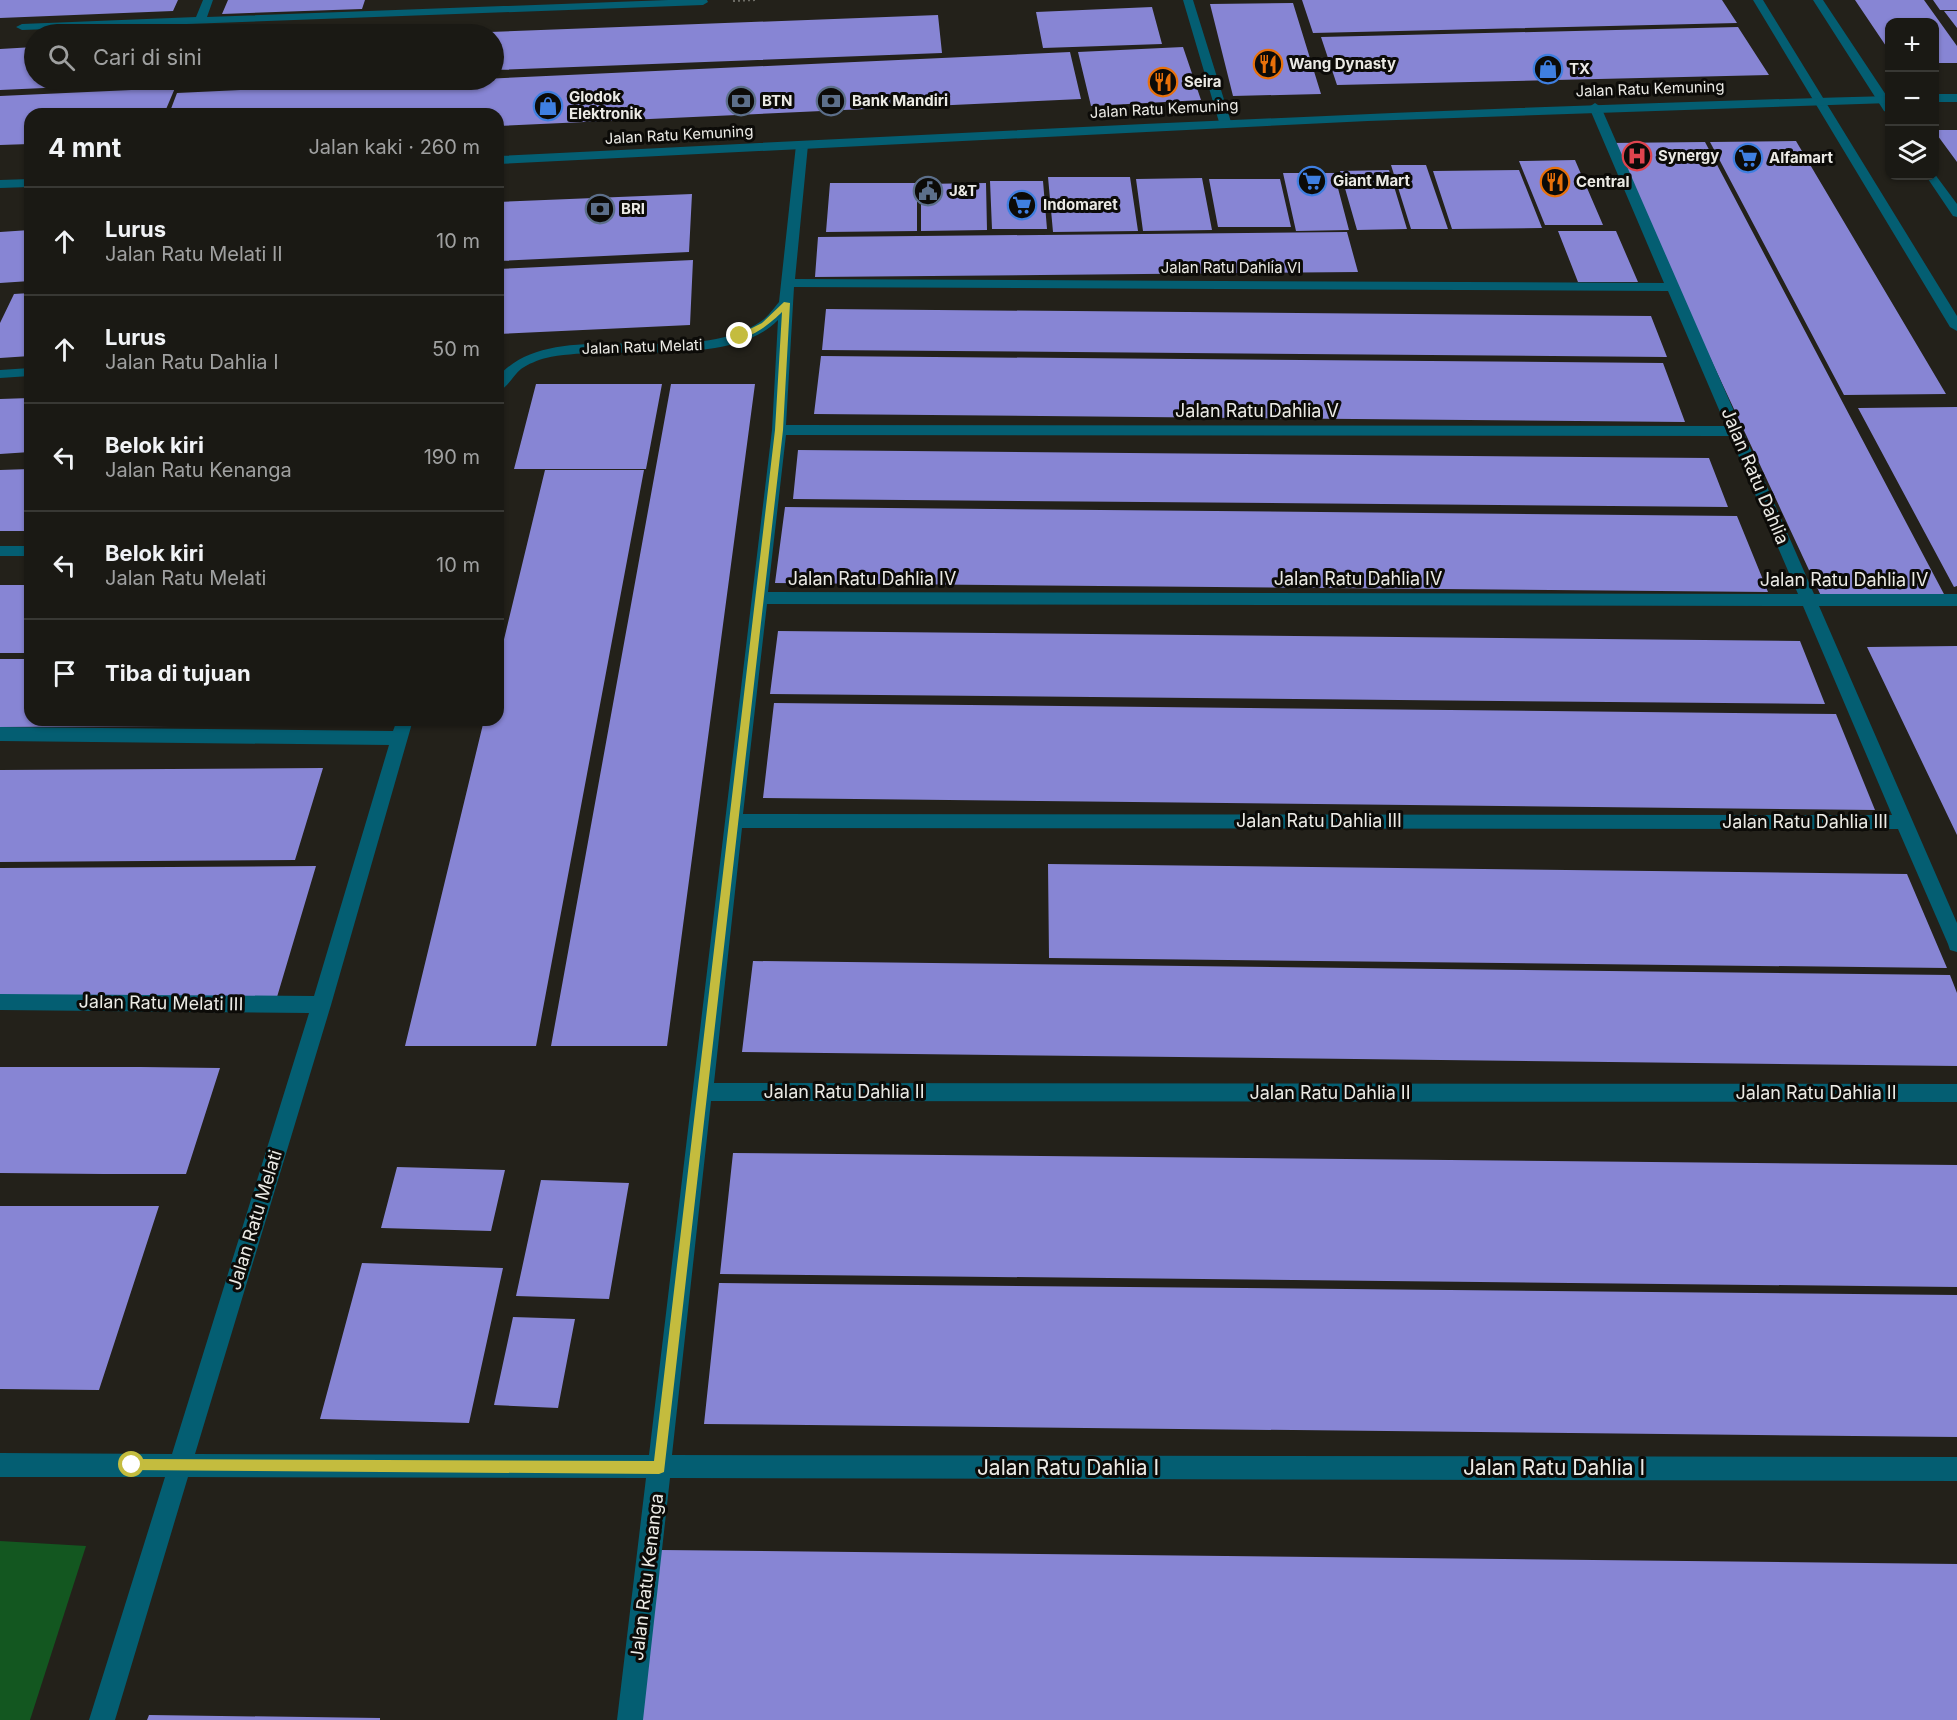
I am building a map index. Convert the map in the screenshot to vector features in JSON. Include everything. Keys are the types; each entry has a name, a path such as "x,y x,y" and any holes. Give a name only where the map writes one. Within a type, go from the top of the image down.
{"street":[{"path":"200,20 208,0"},
{"path":"400,13 404,0"},
{"path":"1188,0 1225,122"},
{"path":"1758,0 1826,100 1957,327"},
{"path":"1818,0 1880,100"},
{"path":"98,24 702,2"},
{"path":"1939,98 1957,98"},
{"name":"Jalan Ratu Kemuning","path":"504,160 1225,122 1595,107 1880,100"},
{"name":"Jalan Ratu Dahlia","path":"1595,107 1957,944"},
{"name":"Jalan Ratu Kenanga","path":"630,1720 779,430 786,303 802,145"},
{"path":"1935,180 1957,213"},
{"path":"0,184 24,183"},
{"name":"Jalan Ratu Dahlia VI","path":"789,283 1672,287"},
{"name":"Jalan Ratu Melati","path":"504,380 517,366 543,355 571,350 712,344 740,336 765,325 786,303"},
{"path":"0,374 24,372"},
{"name":"Jalan Ratu Dahlia V","path":"779,430 1735,430"},
{"path":"0,551 24,551"},
{"name":"Jalan Ratu Dahlia IV","path":"759,598 1957,600"},
{"path":"0,734 402,729"},
{"name":"Jalan Ratu Melati","path":"102,1720 321,1005 402,729"},
{"name":"Jalan Ratu Dahlia III","path":"734,821 1904,822"},
{"name":"Jalan Ratu Melati III","path":"0,1002 321,1005"},
{"name":"Jalan Ratu Dahlia II","path":"702,1092 1957,1093"},
{"name":"Jalan Ratu Dahlia I","path":"0,1465 659,1468 1957,1468"}],"green space":[{"path":"0,1541 86,1546 30,1720 0,1720"}],"building":[{"path":"0,0 178,0 173,11 0,18"},
{"path":"228,0 365,0 362,9 222,14"},
{"path":"1302,0 1722,0 1737,23 1313,33"},
{"path":"1855,0 1924,0 1937,18 1885,18 1885,45"},
{"path":"1933,0 1957,0 1957,10 1940,10"},
{"path":"1293,3 1321,94 1233,96 1210,4"},
{"path":"1152,7 1162,44 1043,48 1036,12"},
{"path":"1944,11 1957,11 1957,28"},
{"path":"938,15 942,53 504,70 504,31"},
{"path":"1939,21 1957,46 1957,63 1939,63"},
{"path":"1738,27 1769,75 1337,85 1321,37"},
{"path":"1183,47 1201,100 1091,106 1078,52"},
{"path":"24,48 24,89 0,90 0,49"},
{"path":"1070,52 1081,99 504,126 504,108 171,108 177,93 242,90 504,90 504,78"},
{"path":"174,90 167,108 24,108 24,144 0,145 0,96"},
{"path":"1939,130 1957,130 1957,162 1939,137"},
{"path":"1796,141 1946,394 1844,395 1710,142"},
{"path":"1705,142 1945,596 1822,598 1610,143"},
{"path":"1575,160 1603,225 1545,225 1519,161"},
{"path":"1391,165 1426,165 1448,229 1411,229"},
{"path":"1389,170 1407,229 1357,230 1340,171"},
{"path":"1519,170 1542,228 1452,229 1433,171"},
{"path":"1283,173 1334,173 1349,230 1296,231"},
{"path":"1048,177 1130,177 1138,231 1053,232"},
{"path":"1202,178 1212,230 1143,231 1136,179"},
{"path":"1209,179 1280,179 1291,227 1218,227"},
{"path":"990,181 1043,181 1047,229 992,229"},
{"path":"830,183 917,183 917,231 826,232"},
{"path":"986,183 987,230 921,231 921,184"},
{"path":"692,194 689,252 504,261 504,202"},
{"path":"24,230 24,281 0,283 0,232"},
{"path":"1558,231 1616,231 1638,282 1578,282"},
{"path":"1347,232 1358,272 815,277 818,237"},
{"path":"693,260 690,325 504,334 504,269"},
{"path":"24,293 24,356 0,358 0,323 14,294"},
{"path":"826,309 1651,316 1667,357 822,350"},
{"path":"821,356 1663,363 1685,422 814,414"},
{"path":"536,384 662,384 646,469 514,469"},
{"path":"671,384 755,384 667,1046 551,1046"},
{"path":"24,398 24,452 0,454 0,399"},
{"path":"1957,407 1957,586 1954,587 1858,408"},
{"path":"798,450 1709,458 1728,507 793,499"},
{"path":"24,469 24,531 0,531 0,470"},
{"path":"545,470 644,470 536,1046 405,1046 483,726 504,726 504,639"},
{"path":"785,507 1737,516 1768,592 775,583"},
{"path":"0,585 24,585 24,653 0,653"},
{"path":"778,631 1800,641 1825,704 770,694"},
{"path":"1957,646 1957,835 1867,647"},
{"path":"0,659 24,659 24,726 170,726 0,727"},
{"path":"774,703 1836,714 1875,810 763,798"},
{"path":"323,768 295,860 0,862 0,770"},
{"path":"1048,864 1907,874 1947,968 1049,958"},
{"path":"316,866 277,997 0,999 0,868"},
{"path":"753,961 1950,975 1957,993 1957,1066 742,1052"},
{"path":"0,1067 220,1068 186,1174 103,1174 0,1173"},
{"path":"733,1153 1957,1165 1957,1287 720,1274"},
{"path":"397,1167 505,1170 491,1231 381,1228"},
{"path":"541,1180 629,1183 609,1299 516,1296"},
{"path":"0,1206 159,1206 99,1390 0,1389"},
{"path":"362,1263 503,1268 469,1423 320,1419"},
{"path":"719,1283 1957,1295 1957,1437 704,1424"},
{"path":"513,1317 575,1319 558,1408 494,1405"},
{"path":"661,1550 1957,1564 1957,1720 641,1720"},
{"path":"149,1715 380,1718 380,1720 147,1720"}],"place":[{"name":"Wang Dynasty","path":"1268,64"},
{"name":"TX","path":"1548,69"},
{"name":"Seira","path":"1163,82"},
{"name":"BTN","path":"741,101"},
{"name":"Bank Mandiri","path":"831,101"},
{"name":"Glodok Elektronik","path":"548,106"},
{"name":"Synergy","path":"1637,156"},
{"name":"Alfamart","path":"1748,158"},
{"name":"Giant Mart","path":"1312,181"},
{"name":"Central","path":"1555,182"},
{"name":"J&T","path":"928,191"},
{"name":"Indomaret","path":"1022,205"},
{"name":"BRI","path":"600,209"}],"route":[{"path":"132,1465 659,1468 779,430 786,303 765,325 740,336"}]}
